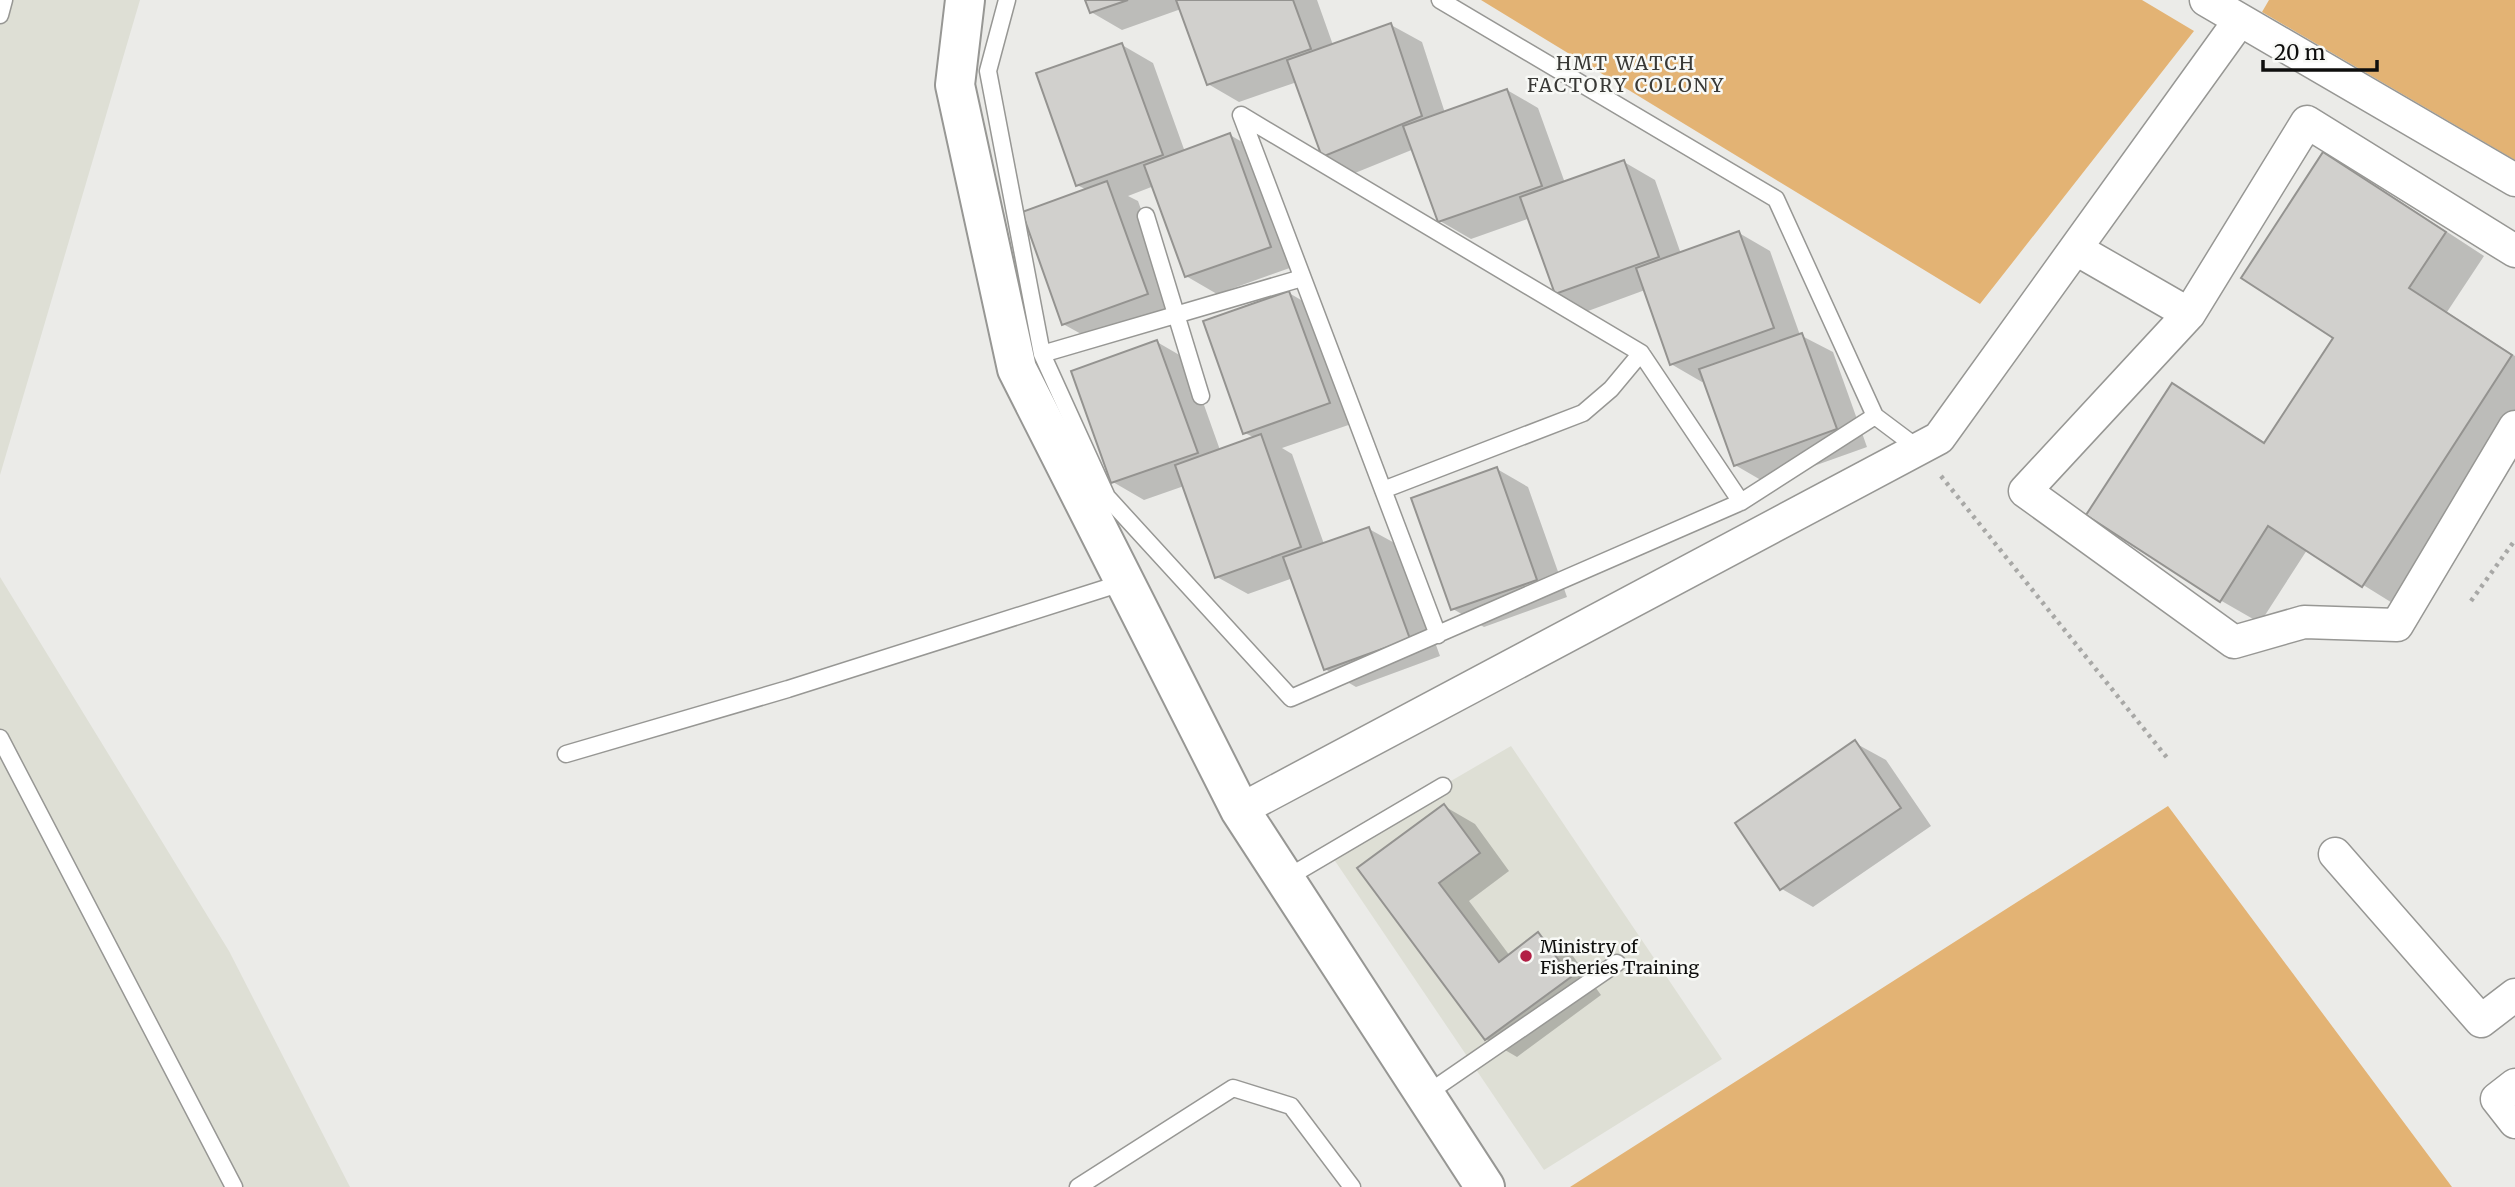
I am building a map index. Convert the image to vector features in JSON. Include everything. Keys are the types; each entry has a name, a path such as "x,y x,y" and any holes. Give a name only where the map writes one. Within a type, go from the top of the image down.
{"street":[{"path":"965,0 955,85 1017,369 1240,810 1485,1187"},
{"path":"2206,0 2515,180"},
{"path":"1240,810 1940,438 2240,20"},
{"path":"2515,251 2307,122 2189,314 2025,491 2234,642 2304,622 2397,625 2515,427"},
{"path":"2076,249 2189,314"},
{"path":"2335,855 2481,1021 2515,995"},
{"path":"2515,1085 2497,1099 2515,1122"}],"lane":[{"path":"0,15 4,0"},
{"path":"1007,0 988,71 1042,354 1107,498 1291,698 1741,502 1875,416"},
{"path":"1440,0 1776,199 1875,416 1919,449"},
{"path":"1438,635 1241,115 1641,353 1741,502"},
{"path":"1146,216 1200,397"},
{"path":"1042,354 1302,278"},
{"path":"1383,490 1583,413 1611,390 1641,353"},
{"path":"566,754 788,689 1125,582"},
{"path":"0,738 234,1187"},
{"path":"1285,879 1443,786"},
{"path":"1425,1095 1617,963"},
{"path":"1078,1187 1233,1087 1291,1106 1352,1187"}],"path":[{"path":"1919,449 2168,759"},
{"path":"2471,601 2515,540"}],"shaded area":[{"path":"0,0 140,0 0,475"},
{"path":"1481,0 2142,0 2194,31 1980,304"},
{"path":"2269,0 2515,0 2515,160 2262,12"},
{"path":"0,577 229,951 350,1187 0,1187"},
{"name":"Ministry of Fisheries Training","path":"1511,746 1722,1059 1544,1170 1329,852"},
{"path":"2168,806 2452,1187 1570,1187"}],"building":[{"path":"1085,0 1128,0 1090,13"},
{"path":"1176,0 1293,0 1311,49 1207,85"},
{"path":"1391,23 1422,116 1322,157 1287,60"},
{"path":"1122,43 1163,155 1076,186 1036,73"},
{"path":"1507,89 1542,186 1438,222 1403,126"},
{"path":"1230,133 1271,247 1185,277 1144,165"},
{"path":"2323,152 2446,232 2409,288 2512,355 2362,587 2268,526 2220,602 2086,515 2172,383 2264,443 2333,338 2241,278"},
{"path":"1624,160 1659,257 1555,294 1520,197"},
{"path":"1107,181 1148,294 1062,325 1022,212"},
{"path":"1739,231 1774,328 1670,365 1636,268"},
{"path":"1289,291 1330,403 1243,434 1203,321"},
{"path":"1802,333 1837,429 1734,466 1699,369"},
{"path":"1157,340 1198,453 1111,483 1071,371"},
{"path":"1261,434 1301,547 1215,578 1175,465"},
{"path":"1497,467 1537,580 1451,610 1411,498"},
{"path":"1369,527 1410,639 1324,670 1283,557"},
{"path":"1855,740 1901,808 1780,890 1735,823"},
{"path":"1444,804 1480,853 1439,883 1499,962 1538,932 1571,977 1485,1040 1357,868"}],"place":[{"name":"Ministry of Fisheries Training","path":"1526,956"}],"district":[{"name":"HMT WATCH FACTORY COLONY","path":"1626,74"}]}
